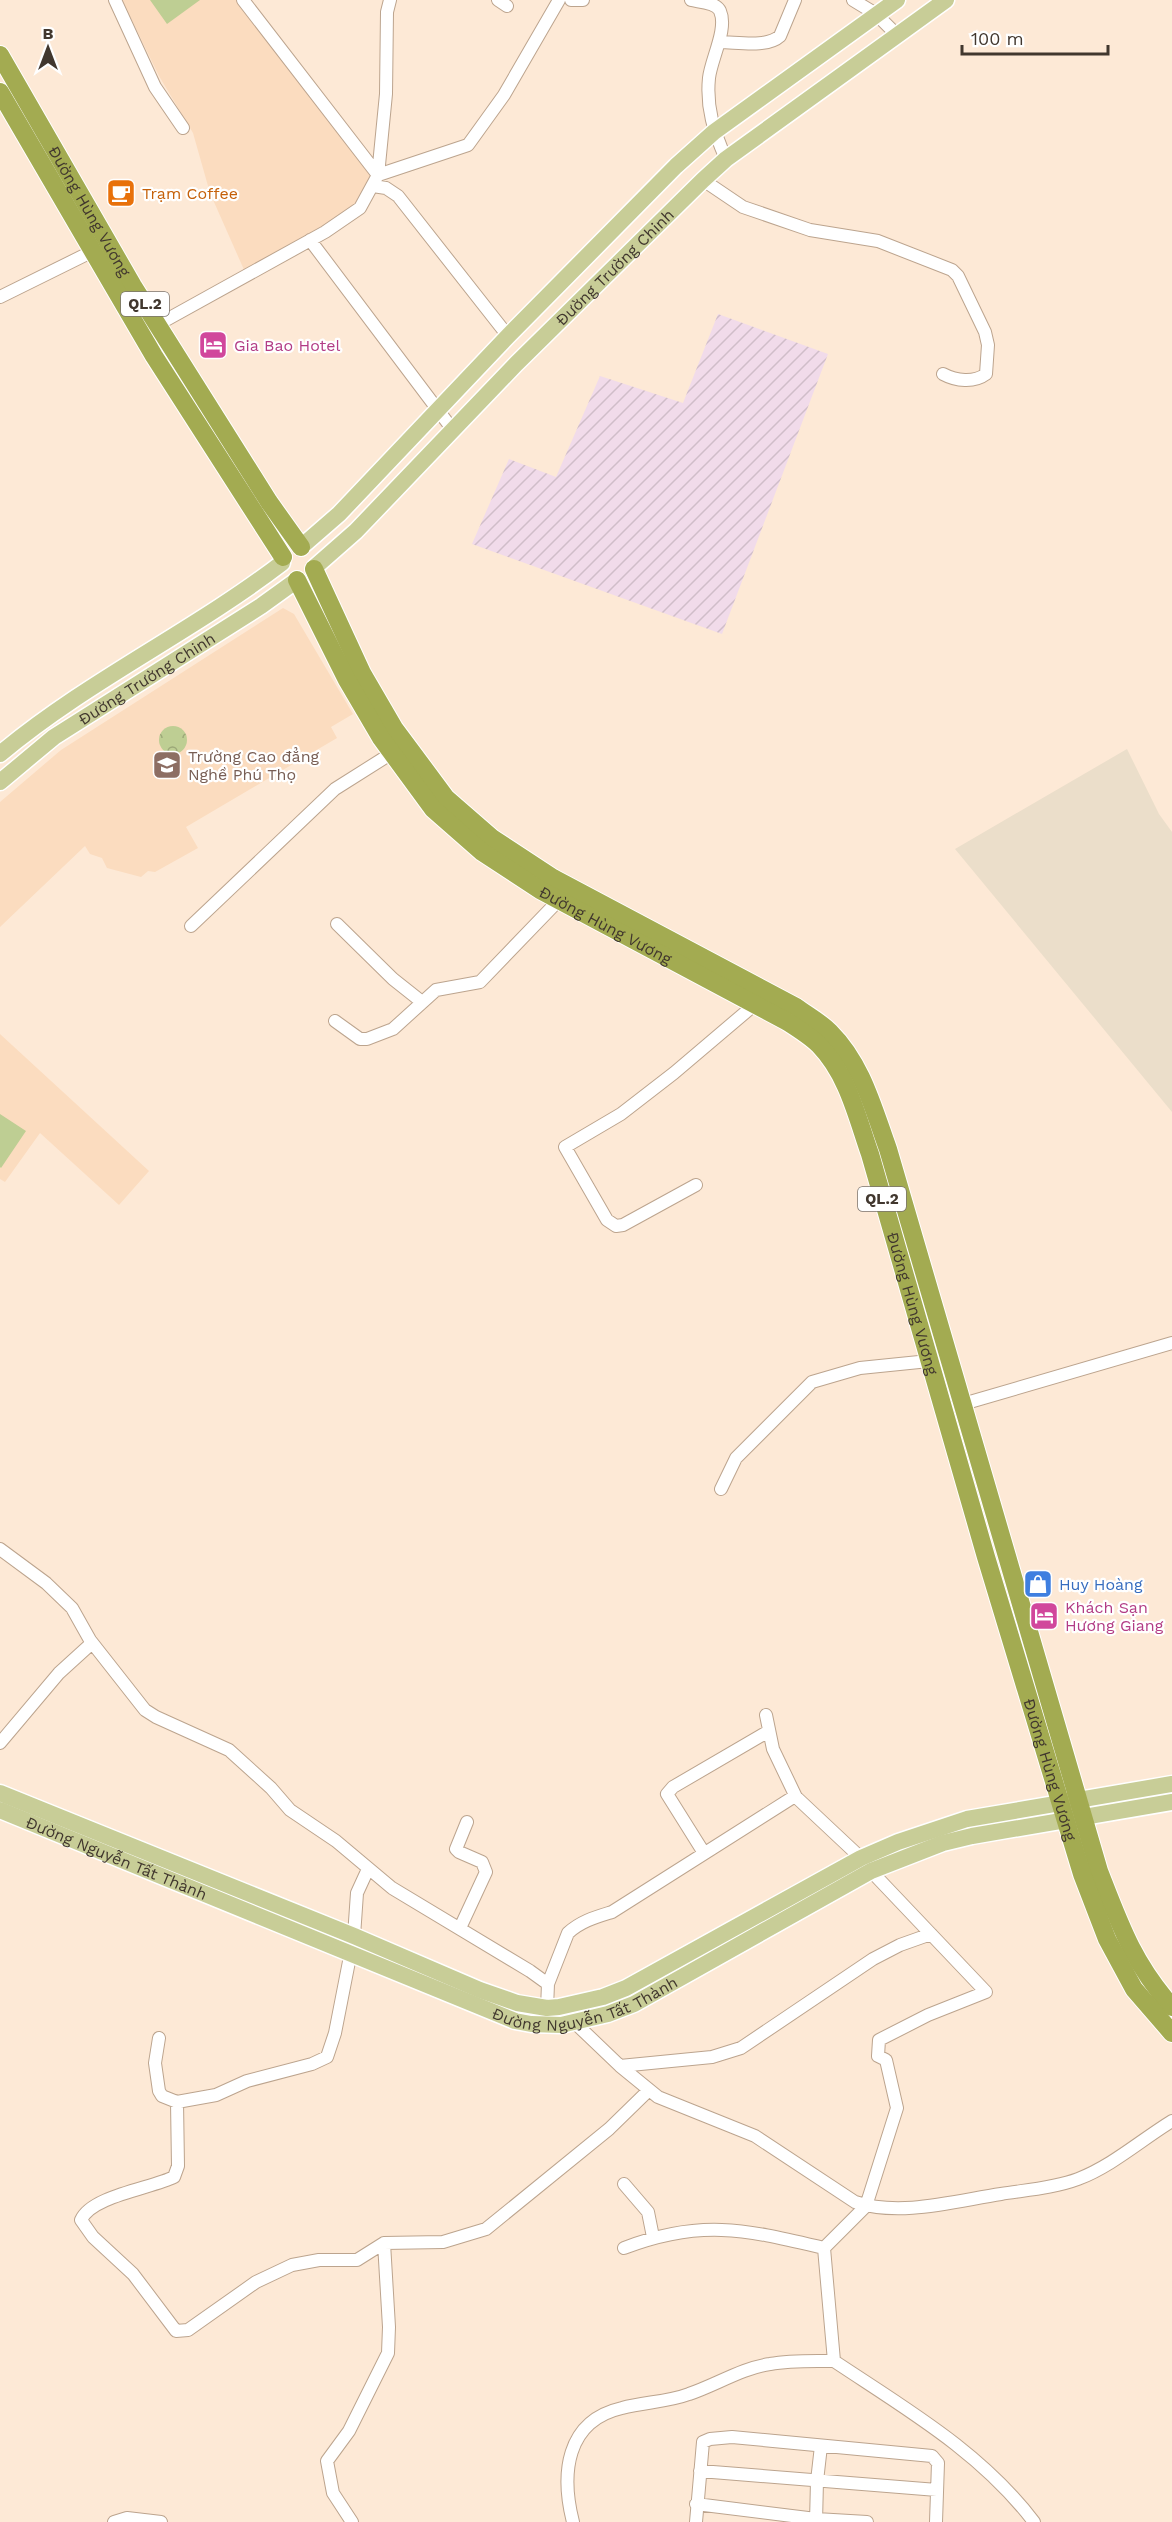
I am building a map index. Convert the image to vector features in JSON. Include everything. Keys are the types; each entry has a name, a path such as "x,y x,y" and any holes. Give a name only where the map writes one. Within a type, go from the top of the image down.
{"highway":[{"name":"Đường Hùng Vương","path":"0,55 157,325 269,502 301,547"},
{"name":"Đường Hùng Vương","path":"0,92 154,356 282,560"},
{"path":"282,560 290,549 301,547"},
{"name":"QL.2","path":"301,547 313,554 315,568"},
{"name":"QL.2","path":"282,560 286,574 297,580"},
{"name":"Đường Hùng Vương","path":"315,568 362,673 394,728 446,798 492,838 553,878 796,1007 829,1031 843,1047 865,1084 888,1149 1100,1871 1122,1932 1147,1978 1172,2007"},
{"path":"297,580 308,577 315,568"},
{"name":"Đường Hùng Vương","path":"297,580 347,680 392,753 433,808 482,852 559,900 786,1021 819,1045 844,1081 870,1154 1082,1874 1107,1939 1134,1989 1172,2033"}],"main road":[{"name":"Đường Trường Chinh","path":"301,547 339,514 508,336 668,174 714,132 897,0"},
{"name":"Đường Trường Chinh","path":"315,568 356,531 516,364 726,159 946,0"},
{"name":"Đường Trường Chinh","path":"0,754 41,721 226,604 282,560"},
{"name":"Đường Trường Chinh","path":"0,782 54,737 261,606 297,580"},
{"name":"Đường Nguyễn Tất Thành","path":"0,1810 353,1945 517,2003 547,2008 585,2002 626,1988 772,1917 878,1859 967,1819 1172,1784"},
{"name":"Đường Nguyễn Tất Thành","path":"0,1792 353,1945 479,2008 515,2021 548,2026 608,2014 634,2004 772,1917"},
{"name":"Đường Nguyễn Tất Thành","path":"878,1859 972,1836 1066,1822 1172,1802"}],"street":[{"path":"115,0 155,87 183,128"},
{"path":"243,0 376,181 398,196 508,336"},
{"path":"157,325 354,213 376,181 386,94 387,12 390,0"},
{"path":"376,181 468,145 504,96 560,0"},
{"path":"571,0 583,0"},
{"path":"691,0 718,8 721,14 720,42 713,56 709,79 710,121 726,159"},
{"path":"720,42 776,40 780,36 795,0"},
{"path":"853,0 876,14 896,34"},
{"path":"703,180 743,207 810,230 878,241 952,270 958,276 986,332 988,345 986,374 975,379 959,380 944,374"},
{"path":"310,240 453,430"},
{"path":"0,297 93,252"},
{"path":"191,926 335,789 392,753"},
{"path":"335,1021 360,1039 367,1039 393,1029 436,990 482,981 559,900"},
{"path":"337,924 393,979 422,1002"},
{"path":"696,1185 623,1225 616,1226 607,1220 565,1148 621,1114 770,993"},
{"path":"944,1411 1172,1343"},
{"path":"721,1489 736,1458 812,1382 860,1368 929,1360"},
{"path":"0,1549 62,1597 72,1608 92,1643 145,1710 156,1718 229,1750 271,1788 290,1810 336,1841 368,1869 417,1904 460,1928 548,1984"},
{"path":"0,1743 59,1673 92,1643"},
{"path":"766,1715 772,1749 795,1796 878,1859 931,1934 986,1992 928,2015 879,2040 878,2056 886,2060 897,2108 866,2206 824,2248"},
{"path":"704,1853 667,1794 673,1787 769,1731"},
{"path":"547,2008 548,1984 568,1933 572,1929 581,1922 612,1912 795,1796"},
{"path":"460,1928 486,1872 482,1862 456,1849 467,1822"},
{"path":"159,2038 155,2063 159,2091 162,2096 177,2103 216,2095 247,2081 312,2064 327,2057 335,2033 353,1945 357,1893 368,1869"},
{"path":"620,2066 712,2057 741,2048 873,1959 900,1945 931,1934"},
{"path":"574,2022 648,2091 667,2102 755,2136 855,2202 866,2206 912,2208 1050,2187 1068,2182 1108,2163 1172,2121"},
{"path":"177,2103 178,2166 174,2178 116,2195 86,2213 81,2220 93,2237 133,2274 176,2331 188,2330 256,2282 292,2265 320,2260 357,2260 384,2243 443,2242 473,2235 494,2225 609,2129 648,2091"},
{"path":"624,2184 648,2212 653,2237"},
{"path":"624,2248 653,2237 714,2228 754,2231 824,2248"},
{"path":"352,2522 333,2493 327,2461 349,2431 388,2353 389,2327 384,2243"},
{"path":"824,2248 834,2361"},
{"path":"573,2522 567,2497 566,2479 570,2458 578,2437 591,2422 619,2408 687,2395 762,2366 834,2361 958,2444 978,2460 1034,2522"},
{"path":"696,2522 703,2442 732,2437 932,2456 939,2463 936,2522"},
{"path":"816,2520 821,2446"},
{"path":"700,2470 937,2490"},
{"path":"696,2504 816,2520 867,2522"},
{"path":"114,2522 126,2518 161,2522"}],"shaded area":[{"path":"122,0 237,0 374,177 352,212 245,272 210,193 193,133 159,76"},
{"path":"718,314 828,354 722,634 472,544 509,459 556,477 600,376 683,403"},
{"name":"Trường Cao đẳng Nghề Phú Thọ","path":"283,608 294,614 353,714 331,727 337,738 186,827 198,848 155,872 148,871 141,877 107,868 102,858 90,854 85,846 0,927 0,802 61,750"},
{"path":"1127,749 1159,814 1172,832 1172,1112 955,849"},
{"path":"0,1034 149,1171 119,1205 40,1133 5,1182 0,1179"}],"green space":[{"path":"150,0 200,0 167,24"},
{"path":"173,726 183,730 187,740 183,750 173,754 163,750 159,740 163,730"},
{"path":"0,1114 26,1131 1,1168 0,1167"}],"place":[{"name":"Trạm Coffee","path":"121,193"},
{"name":"Gia Bao Hotel","path":"213,345"},
{"name":"Trường Cao đẳng Nghề Phú Thọ","path":"167,765"},
{"name":"Huy Hoàng","path":"1038,1584"},
{"name":"Khách Sạn Hương Giang","path":"1044,1616"}]}
